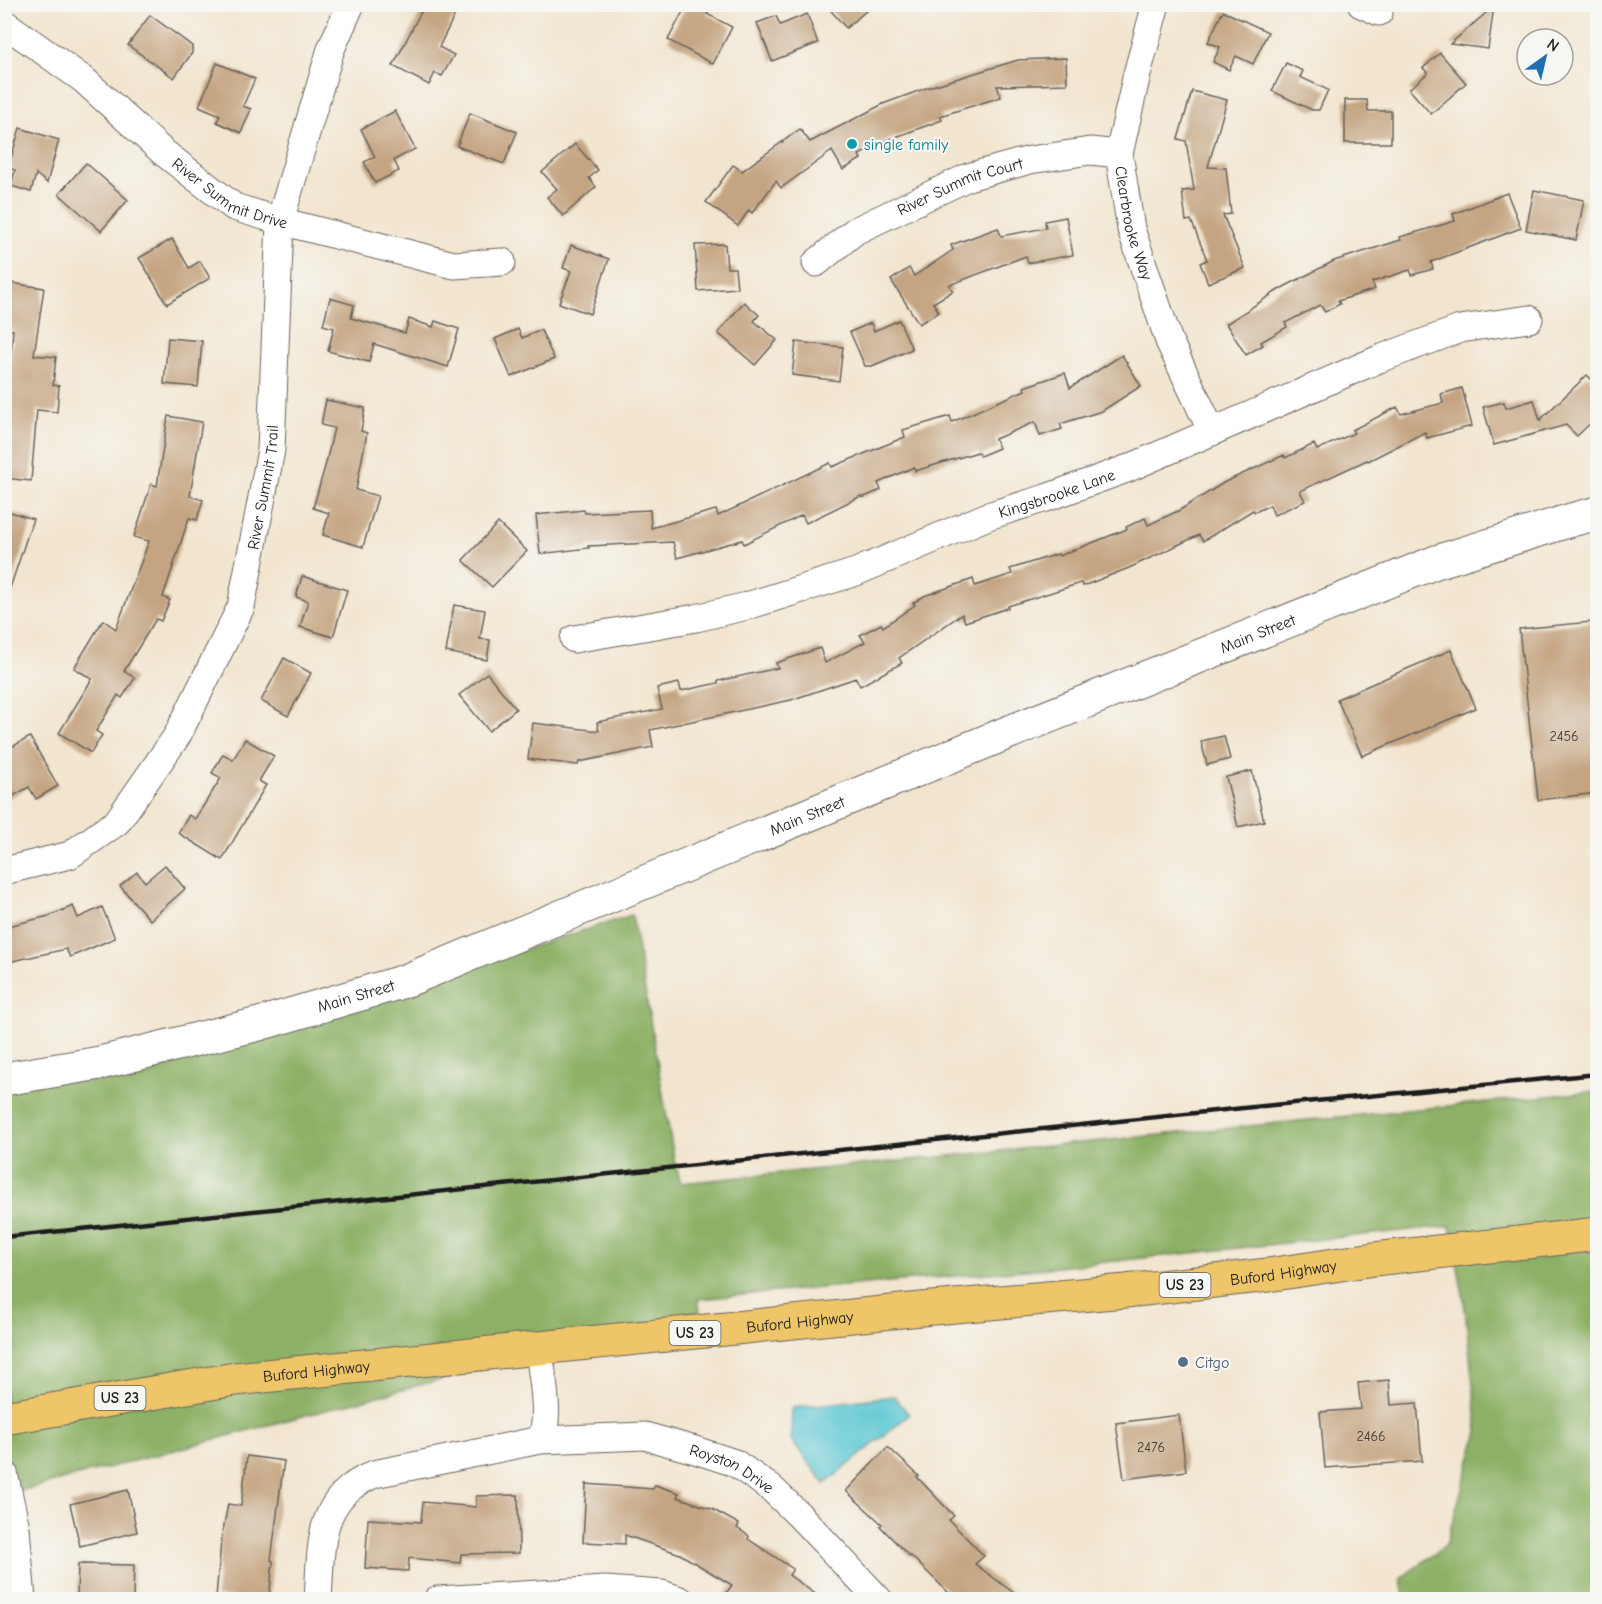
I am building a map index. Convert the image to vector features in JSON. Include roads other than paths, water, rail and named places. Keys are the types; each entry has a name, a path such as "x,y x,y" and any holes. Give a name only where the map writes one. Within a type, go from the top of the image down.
{"main road":[{"name":"Buford Highway","path":"4,1418 235,1379 921,1309 1126,1292 1268,1275 1374,1259 1598,1234"}],"street":[{"path":"4,14 9,4"},
{"name":"River Summit Trail","path":"4,871 70,855 117,822 177,736 241,607 271,450 280,221 331,48 351,4"},
{"name":"Clearbrooke Way","path":"1156,4 1119,154 1131,229 1168,341 1212,432"},
{"name":"River Summit Drive","path":"4,23 84,80 163,152 234,207 280,221 454,265 502,262"},
{"name":"River Summit Court","path":"816,263 855,231 968,177 1030,159 1090,151 1119,154"},
{"name":"Kingsbrooke Lane","path":"574,639 696,618 747,606 856,572 988,516 1129,468 1379,359 1460,329 1530,319"},
{"name":"Main Street","path":"4,1079 100,1063 259,1024 405,981 991,740 1436,562 1598,513"},
{"path":"539,1349 546,1420 540,1440"},
{"name":"Royston Drive","path":"318,1599 322,1532 329,1514 352,1487 377,1473 540,1440 645,1436 735,1463 779,1496 879,1599"},
{"path":"4,1473 16,1528 22,1599"},
{"path":"437,1599 605,1590 662,1594 680,1599"}],"water":[{"path":"894,1396 909,1415 825,1484 791,1440 792,1408"}],"railway":[{"path":"4,1237 1253,1107 1598,1074"}],"place":[{"name":"single family","path":"852,144"},
{"name":"Citgo","path":"1183,1362"}]}
